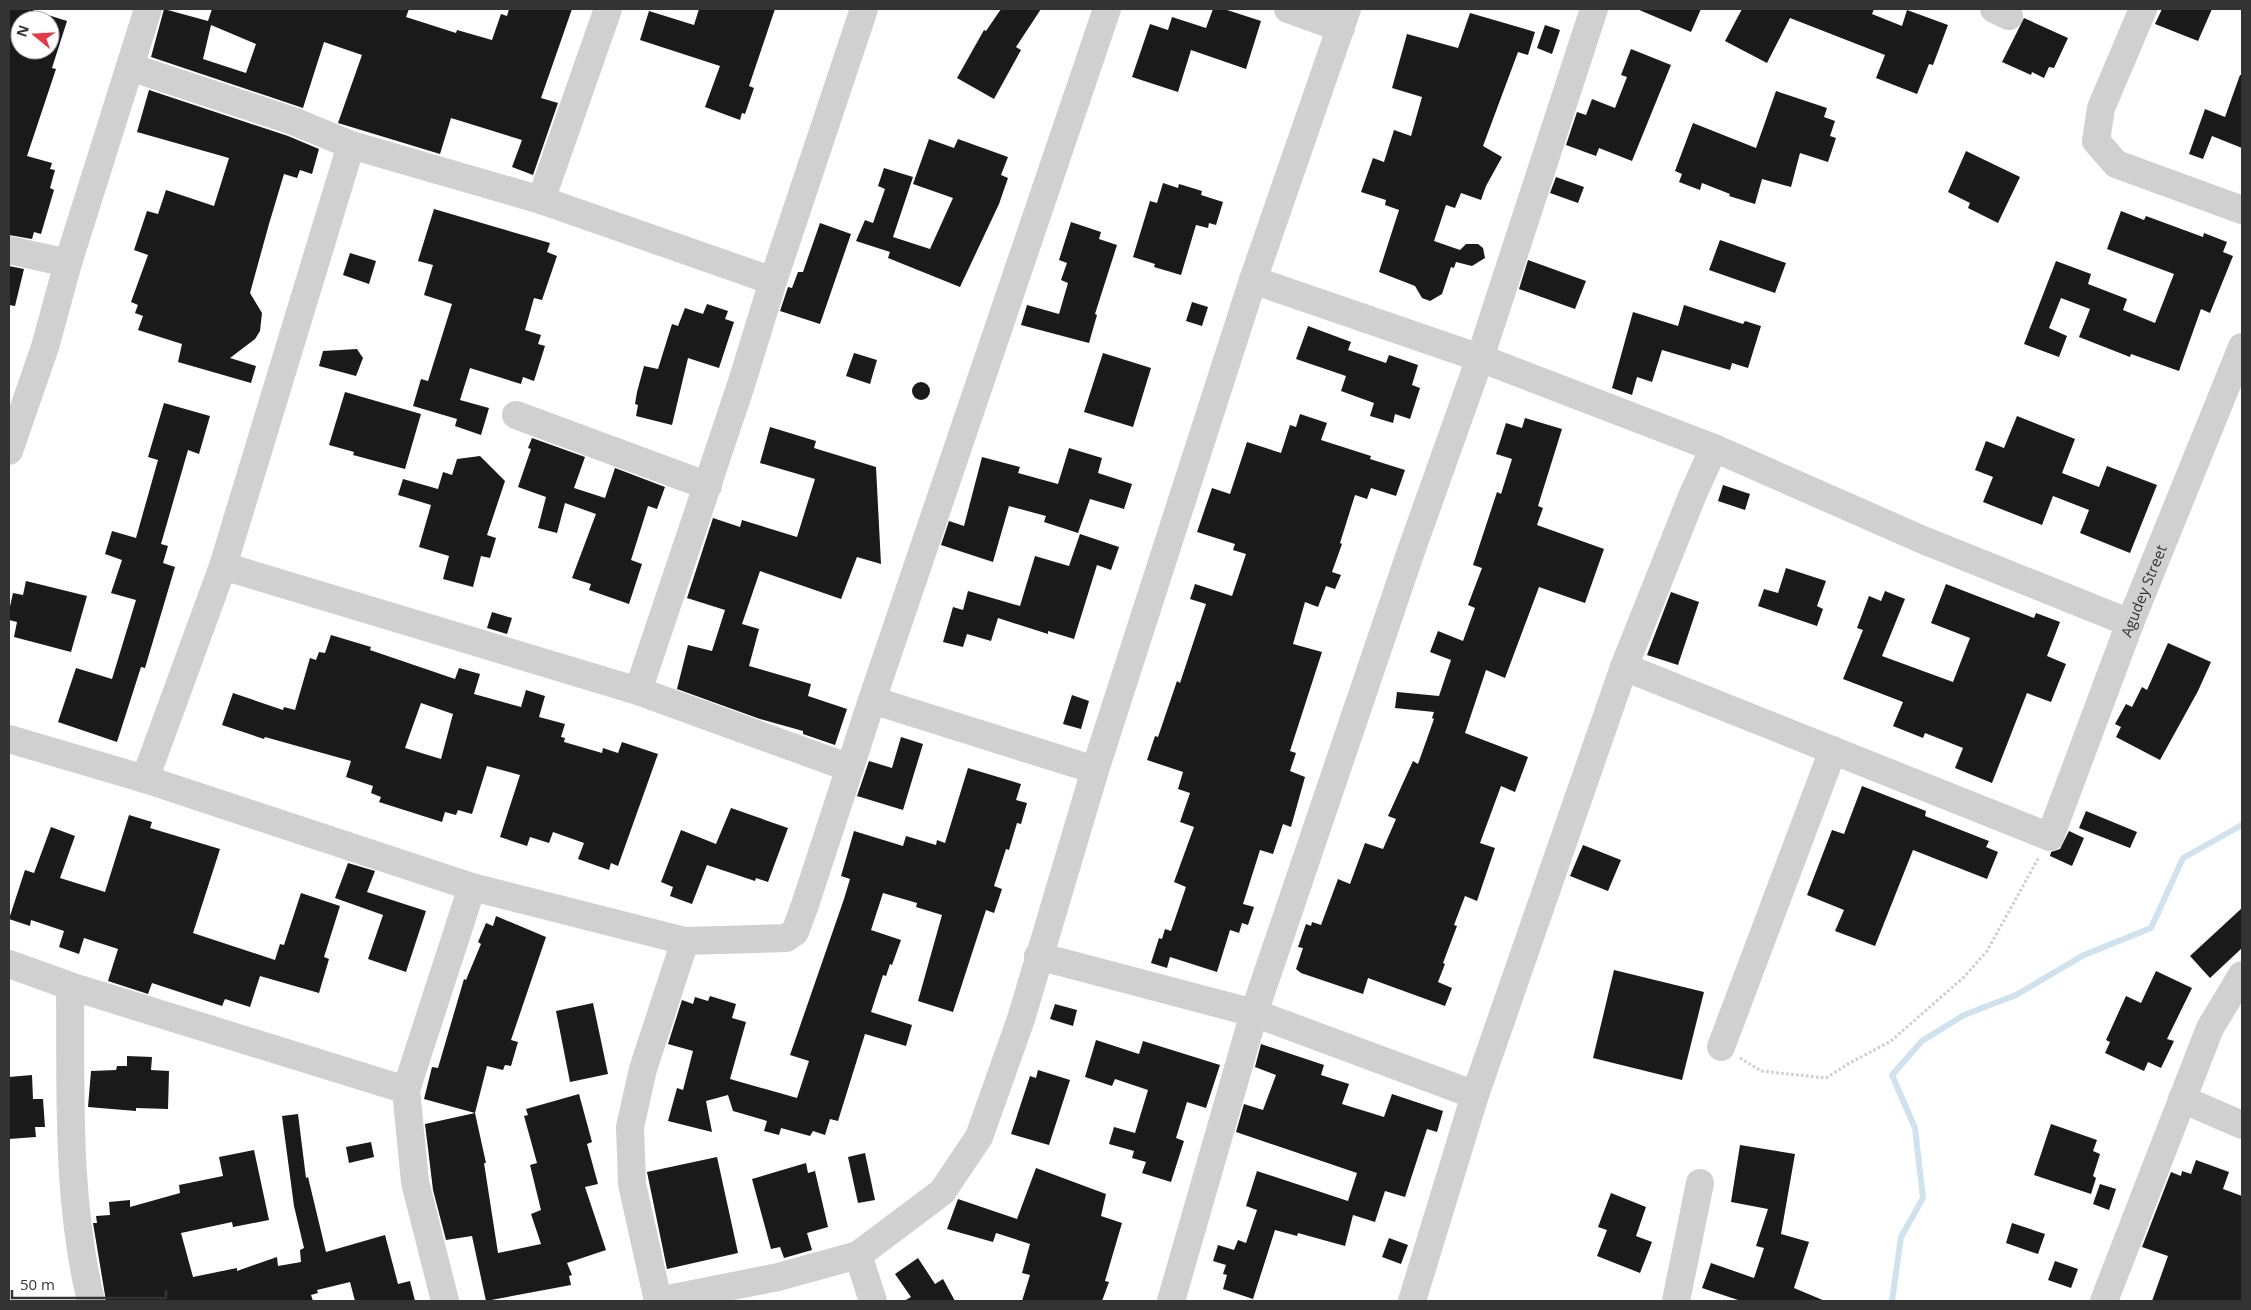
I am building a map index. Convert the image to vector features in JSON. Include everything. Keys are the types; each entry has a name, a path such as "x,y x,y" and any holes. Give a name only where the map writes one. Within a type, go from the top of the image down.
{"street":[{"path":"9,450 45,347 68,263 148,9"},
{"path":"541,200 608,9"},
{"path":"638,691 708,486 773,281 864,9"},
{"path":"9,739 145,779 472,887 685,941 786,938 795,932 1107,9"},
{"path":"685,941 643,1069 630,1127 632,1184 658,1301 778,1277 858,1255 942,1192 979,1137 1021,1019 1038,956 1095,770 1253,280 1344,18 1288,9"},
{"path":"1171,1301 1254,1013 1410,554 1480,358 1594,9"},
{"path":"2144,9 2102,108 2096,141 2116,164 2242,210"},
{"path":"130,67 293,121 351,145 541,200 773,281"},
{"path":"145,779 223,566 351,145"},
{"path":"9,250 68,263"},
{"path":"1253,280 1480,358 1714,448 1923,540 2130,623"},
{"name":"Agudey Street","path":"2050,837 2130,623 2242,346"},
{"path":"516,415 708,486"},
{"path":"1412,1301 1475,1094 1624,667 1693,494 1714,448"},
{"path":"223,566 638,691 850,768"},
{"path":"1624,667 2050,837"},
{"path":"872,700 1095,770"},
{"path":"1721,1047 1833,750"},
{"path":"445,1301 415,1182 406,1090 472,887"},
{"path":"1038,956 1254,1013 1475,1094"},
{"path":"9,964 70,986 406,1090"},
{"path":"2104,1301 2210,1028 2242,975"},
{"path":"70,986 72,1141 76,1218 91,1301"},
{"path":"2182,1099 2242,1125"},
{"path":"1676,1301 1700,1183"},
{"path":"858,1255 873,1301"}],"path":[{"path":"1721,1047 1761,1071 1826,1078 1891,1041 1964,977 1987,951 2050,837"}],"building":[{"path":"9,9 32,10 10,10 10,60 55,60 52,68 56,69 27,156 52,163 50,169 55,170 50,188 54,190 41,234 34,232 32,239 9,235"},
{"path":"164,9 208,21 212,9 409,9 406,17 456,33 457,30 492,40 501,14 507,16 509,9 572,9 541,98 558,103 533,175 512,167 522,140 451,118 440,154 338,123 362,55 324,42 303,108 151,57","holes":["211,25 256,44 246,73 203,59"]},
{"path":"699,9 775,9 749,86 754,88 745,114 742,113 740,120 705,107 720,66 640,40 649,11 694,25"},
{"path":"1001,9 1041,9 1016,47 1021,50 994,99 957,78 984,30 986,31"},
{"path":"1213,9 1224,9 1261,21 1246,69 1191,50 1178,92 1132,77 1150,24 1168,30 1172,17 1206,28"},
{"path":"1637,9 1701,9 1691,32"},
{"path":"1742,9 1874,9 1872,14 1902,26 1907,10 1948,25 1933,65 1929,64 1917,94 1876,78 1885,55 1790,18 1767,63 1725,41"},
{"path":"2162,9 2212,9 2198,41 2155,24"},
{"path":"1470,13 1535,32 1528,55 1518,52 1483,146 1502,157 1486,186 1481,200 1461,193 1455,208 1446,205 1434,241 1460,250 1466,244 1478,244 1483,248 1485,258 1472,266 1456,262 1454,268 1451,267 1442,294 1430,301 1422,298 1415,286 1379,272 1399,210 1385,205 1386,200 1361,192 1373,158 1384,162 1394,130 1411,136 1422,97 1392,88 1407,34 1458,48"},
{"path":"2024,18 2068,38 2054,68 2049,67 2044,78 2032,72 2031,75 2002,62"},
{"path":"60,19 67,21 60,43"},
{"path":"1545,25 1560,30 1552,54 1537,48"},
{"path":"1631,49 1671,65 1632,161 1599,148 1596,156 1566,145 1577,112 1586,115 1592,99 1615,108 1627,77 1621,75"},
{"path":"2240,75 2242,75 2242,148 2212,136 2203,159 2189,154 2205,109 2225,117"},
{"path":"149,90 288,136 319,149 312,174 300,170 297,178 284,174 250,293 262,313 260,331 255,339 230,358 256,366 251,383 178,362 182,344 138,330 143,316 135,313 138,305 131,302 148,255 134,250 147,211 158,214 166,190 214,206 229,158 137,132"},
{"path":"1776,91 1827,108 1824,117 1835,121 1830,136 1836,138 1828,162 1800,153 1791,187 1762,179 1755,204 1729,196 1730,194 1702,183 1700,190 1679,182 1682,174 1675,171 1693,123 1756,148"},
{"path":"929,139 954,148 958,139 1008,157 1001,175 1008,178 999,204 960,287 888,258 890,252 856,241 865,220 873,223 885,189 878,186 884,168 913,177 893,237 930,249 953,198 913,184"},
{"path":"1966,151 2020,177 1998,223 1968,208 1970,203 1948,192"},
{"path":"1556,177 1584,187 1578,203 1550,193"},
{"path":"1163,183 1178,188 1179,184 1202,191 1201,195 1223,202 1216,225 1209,223 1208,228 1196,225 1181,275 1154,267 1155,264 1133,257 1150,201 1157,203"},
{"path":"434,209 550,243 547,252 557,256 542,300 534,298 525,330 541,335 538,344 545,346 534,381 523,377 521,384 470,368 460,400 489,408 481,435 455,426 457,419 413,406 421,379 428,381 452,304 424,295 433,265 418,261"},
{"path":"2121,211 2144,220 2146,216 2203,237 2204,233 2227,242 2223,252 2233,256 2210,313 2201,309 2179,371 2131,354 2130,357 2079,337 2090,309 2061,298 2049,328 2067,336 2059,357 2024,344 2056,261 2091,274 2088,284 2127,299 2123,310 2155,323 2174,274 2107,249"},
{"path":"1071,222 1101,232 1099,239 1117,245 1095,314 1097,315 1089,343 1021,325 1027,305 1059,314 1068,283 1061,280 1067,263 1059,260"},
{"path":"820,223 851,234 820,324 780,311 788,287 792,288 798,272 803,272"},
{"path":"1720,240 1786,263 1775,293 1709,270"},
{"path":"350,253 376,261 369,284 343,275"},
{"path":"1528,260 1586,281 1575,309 1519,289"},
{"path":"9,266 24,269 15,306 9,305"},
{"path":"1192,302 1208,307 1202,326 1186,321"},
{"path":"707,304 728,311 725,319 734,322 719,368 688,358 672,425 636,416 638,405 635,404 644,366 658,369 672,324 678,326 685,308 703,314"},
{"path":"1684,305 1743,324 1745,321 1761,326 1748,368 1732,363 1730,370 1662,350 1652,382 1637,377 1632,395 1612,388 1633,312 1678,326"},
{"path":"1308,326 1351,342 1348,350 1386,363 1389,355 1418,365 1412,385 1420,388 1410,419 1395,414 1393,423 1370,416 1374,403 1341,391 1346,376 1296,359"},
{"path":"357,349 363,358 356,376 319,366 323,351"},
{"path":"854,353 877,360 870,384 846,376"},
{"path":"1103,353 1151,368 1133,427 1084,412"},
{"path":"917,382 925,382 930,387 928,398 917,400 912,395 912,387"},
{"path":"345,392 421,414 405,469 353,455 354,452 329,445"},
{"path":"164,403 210,416 199,454 188,450 161,544 168,546 163,563 175,567 145,668 141,667 117,742 58,722 76,668 112,679 136,600 111,593 122,560 105,554 112,531 136,538 158,460 148,457"},
{"path":"1300,414 1327,423 1321,440 1371,456 1370,459 1405,470 1396,496 1371,488 1367,499 1355,495 1340,543 1342,544 1332,572 1341,575 1335,589 1326,586 1318,607 1305,602 1293,644 1322,652 1290,751 1296,753 1290,771 1305,777 1291,827 1283,824 1273,854 1260,850 1243,904 1254,907 1248,925 1242,923 1239,933 1230,930 1217,972 1170,957 1167,968 1151,963 1159,938 1162,939 1165,929 1171,931 1186,887 1174,882 1194,827 1180,822 1190,793 1178,789 1183,772 1147,760 1155,736 1158,737 1177,681 1180,683 1206,604 1190,599 1195,584 1232,596 1246,554 1233,550 1235,544 1197,532 1212,488 1230,494 1247,442 1281,453 1290,425 1296,427"},
{"path":"2017,416 2075,439 2062,473 2099,487 2107,466 2157,485 2130,553 2080,533 2089,510 2053,496 2042,525 1983,502 1993,477 1975,470 1986,441 2004,448"},
{"path":"1525,418 1562,429 1538,506 1543,508 1537,525 1604,549 1585,603 1539,587 1505,678 1486,670 1465,733 1528,757 1515,792 1501,786 1480,843 1495,848 1477,901 1465,896 1454,925 1457,926 1438,982 1452,988 1445,1006 1368,978 1363,994 1301,973 1296,969 1303,948 1298,947 1306,924 1311,926 1312,922 1321,925 1338,879 1350,884 1365,843 1383,849 1396,819 1388,816 1413,761 1418,764 1434,719 1432,718 1434,712 1395,708 1397,692 1439,696 1451,660 1430,652 1438,631 1463,641 1475,608 1468,605 1482,568 1473,565 1497,492 1501,494 1512,459 1496,454 1506,423 1522,428"},
{"path":"770,427 816,441 814,448 876,467 881,564 857,557 841,599 760,571 742,624 759,629 749,666 811,684 808,696 847,709 835,745 803,734 803,731 760,719 677,689 688,645 712,651 725,610 687,598 713,518 740,527 742,520 797,537 815,479 760,463"},
{"path":"532,438 585,457 574,488 605,498 615,468 665,487 657,509 648,506 631,560 642,564 629,604 589,590 591,584 572,578 596,514 565,503 557,533 538,528 546,497 518,487 531,449 528,448"},
{"path":"1069,448 1102,458 1098,473 1132,484 1124,509 1090,499 1078,533 1044,522 1046,516 1009,506 993,562 941,545 949,521 964,526 982,457 1020,467 1018,473 1058,484"},
{"path":"480,456 505,481 487,535 496,538 490,558 481,556 473,587 443,579 449,556 419,547 431,505 398,495 403,479 438,489 443,472 452,475 457,459"},
{"path":"1723,485 1750,494 1745,510 1718,501"},
{"path":"1080,534 1119,547 1111,570 1097,565 1074,639 1048,631 1048,634 998,618 991,641 967,634 963,647 943,642 953,607 963,610 968,591 1020,606 1035,556 1069,566"},
{"path":"1786,568 1826,581 1817,606 1823,609 1817,626 1758,606 1764,589 1778,593"},
{"path":"26,581 87,596 71,652 14,637 17,622 9,620 9,611 13,593 23,595"},
{"path":"1946,584 2034,618 2036,613 2060,622 2047,656 2066,664 2051,702 2027,693 1992,783 1955,768 1963,748 1925,733 1923,738 1893,726 1903,702 1843,679 1863,630 1857,628 1869,596 1881,601 1885,591 1905,599 1882,656 1953,682 1970,638 1931,623"},
{"path":"1671,592 1699,602 1678,665 1647,655"},
{"path":"492,612 512,618 507,634 487,628"},
{"path":"331,635 371,647 370,650 455,679 459,668 480,674 474,694 521,707 526,690 545,696 539,717 565,724 561,737 565,738 564,742 602,753 603,748 618,753 622,742 658,754 618,866 611,863 609,870 578,859 584,843 553,832 549,843 530,837 527,846 500,837 520,775 487,766 472,814 458,810 456,815 445,812 442,822 379,802 381,797 371,793 373,786 346,777 351,761 265,737 264,739 222,725 233,693 283,710 284,707 295,710 310,658 316,660 319,652 325,653","holes":["421,703 453,714 441,759 405,748"]},
{"path":"2168,643 2211,662 2198,691 2160,760 2116,737 2121,727 2115,724 2126,704 2132,707 2142,687 2147,690"},
{"path":"1072,695 1089,701 1081,729 1063,724"},
{"path":"901,737 923,744 903,810 857,796 869,761 892,768"},
{"path":"968,768 1021,784 1016,800 1027,803 1021,824 1017,823 1009,850 1006,849 994,886 1002,889 994,913 986,910 953,1012 918,1001 942,915 916,907 917,903 883,893 871,930 901,940 892,965 890,964 886,976 883,975 871,1012 912,1025 906,1046 865,1034 838,1121 830,1119 825,1135 813,1131 810,1136 781,1128 779,1135 764,1131 767,1121 733,1111 728,1095 706,1101 712,1132 668,1121 677,1088 683,1090 693,1051 668,1044 682,1000 693,1004 695,997 708,1001 710,996 736,1004 732,1018 746,1022 730,1079 797,1098 809,1061 790,1055 850,879 841,876 854,831 903,846 906,836 936,845 937,840 945,843"},
{"path":"1862,786 1926,811 1925,816 1989,841 1986,847 1998,852 1987,879 1913,850 1875,946 1835,931 1844,910 1807,895 1832,830 1844,834"},
{"path":"731,808 788,828 768,882 756,878 755,881 707,865 692,904 670,896 673,887 661,882 681,830 716,844"},
{"path":"2086,811 2137,832 2130,848 2079,828"},
{"path":"129,815 152,822 150,828 220,849 193,933 275,960 280,944 284,945 301,893 340,906 324,957 329,959 319,993 260,976 250,1007 225,999 222,1006 152,983 148,994 108,981 118,949 84,938 79,954 59,947 64,931 31,920 30,926 9,919 25,870 34,873 51,827 75,836 60,878 105,892"},
{"path":"2069,831 2084,838 2072,866 2050,856 2051,852 2060,849"},
{"path":"1583,845 1621,860 1608,891 1570,876"},
{"path":"348,863 375,871 367,892 426,911 406,972 368,959 383,915 335,898"},
{"path":"2242,908 2242,948 2210,978 2190,956"},
{"path":"496,916 546,937 511,1040 518,1042 511,1066 505,1065 503,1070 487,1066 475,1113 424,1099 432,1067 438,1068 464,979 466,980 481,944 478,942 486,923 493,926"},
{"path":"1614,970 1704,992 1682,1080 1593,1058"},
{"path":"2156,971 2192,988 2167,1039 2174,1041 2161,1068 2148,1062 2144,1071 2105,1053 2110,1042 2106,1040 2126,996 2141,1003"},
{"path":"593,1003 608,1074 570,1082 556,1011"},
{"path":"1055,1004 1077,1010 1073,1026 1050,1019"},
{"path":"1096,1040 1139,1054 1143,1041 1220,1065 1206,1108 1187,1102 1176,1138 1184,1141 1171,1182 1142,1173 1146,1162 1132,1158 1134,1151 1109,1144 1114,1127 1135,1133 1148,1090 1115,1079 1112,1086 1085,1077"},
{"path":"1261,1044 1324,1065 1321,1075 1349,1084 1342,1104 1384,1117 1392,1094 1443,1111 1437,1132 1427,1129 1405,1197 1385,1191 1375,1222 1353,1215 1345,1246 1298,1233 1297,1236 1275,1230 1253,1299 1223,1289 1227,1275 1223,1274 1226,1265 1213,1261 1218,1245 1234,1250 1238,1240 1246,1243 1257,1210 1246,1206 1257,1171 1348,1201 1357,1173 1236,1132 1244,1104 1263,1110 1276,1075 1255,1067"},
{"path":"127,1056 152,1057 151,1070 169,1071 168,1109 136,1108 136,1111 88,1107 91,1071 116,1070 117,1066 127,1066"},
{"path":"1038,1070 1070,1080 1049,1145 1011,1134 1030,1076 1036,1078"},
{"path":"32,1075 33,1099 43,1099 45,1127 35,1127 36,1137 9,1139 9,1077"},
{"path":"579,1094 592,1142 587,1144 598,1184 585,1187 606,1250 567,1263 572,1275 569,1276 571,1285 486,1301 472,1236 446,1240 433,1190 425,1124 475,1113 486,1163 484,1163 498,1253 541,1244 531,1214 541,1210 530,1165 537,1163 524,1116 528,1115 526,1109"},
{"path":"298,1114 306,1178 308,1177 326,1252 385,1235 398,1284 410,1281 415,1301 355,1301 350,1282 317,1290 318,1293 311,1295 313,1301 106,1301 93,1223 97,1223 96,1216 110,1215 109,1202 130,1200 130,1207 180,1193 179,1185 223,1176 219,1157 254,1150 269,1220 233,1227 232,1222 181,1233 193,1277 237,1268 237,1271 277,1257 278,1266 301,1262 300,1250 304,1248 294,1206 282,1116"},
{"path":"2051,1124 2097,1140 2093,1151 2100,1154 2093,1176 2096,1178 2091,1194 2034,1175"},
{"path":"371,1142 374,1157 349,1163 346,1147"},
{"path":"1740,1145 1795,1154 1781,1234 1809,1242 1794,1288 1825,1301 1741,1301 1702,1288 1711,1263 1754,1278 1764,1248 1756,1246 1768,1209 1731,1202"},
{"path":"865,1153 875,1200 858,1203 848,1157"},
{"path":"717,1157 738,1253 667,1269 647,1172"},
{"path":"2196,1160 2229,1172 2223,1189 2242,1196 2242,1301 2152,1301 2168,1256 2142,1247 2171,1172 2181,1176 2182,1171 2191,1174"},
{"path":"806,1163 808,1173 815,1171 828,1227 807,1233 812,1250 784,1258 780,1247 771,1249 752,1179"},
{"path":"1036,1168 1106,1194 1101,1216 1122,1223 1105,1281 1109,1282 1102,1301 1022,1301 1030,1275 1022,1273 1030,1244 996,1233 993,1242 947,1229 958,1199 1017,1219"},
{"path":"2100,1184 2116,1189 2109,1210 2093,1204"},
{"path":"1611,1193 1646,1207 1636,1236 1652,1242 1640,1273 1597,1256 1607,1230 1598,1227"},
{"path":"2012,1223 2045,1234 2038,1254 2006,1243"},
{"path":"1389,1238 1408,1245 1401,1264 1382,1257"},
{"path":"918,1258 935,1284 943,1279 955,1301 904,1301 911,1297 895,1274"},
{"path":"2055,1261 2078,1269 2071,1288 2048,1280"}],"waterway":[{"path":"1892,1301 1901,1237 1923,1198 1915,1128 1892,1075 1922,1041 1964,1015 2016,995 2084,955 2151,928 2183,858 2242,825"}]}
